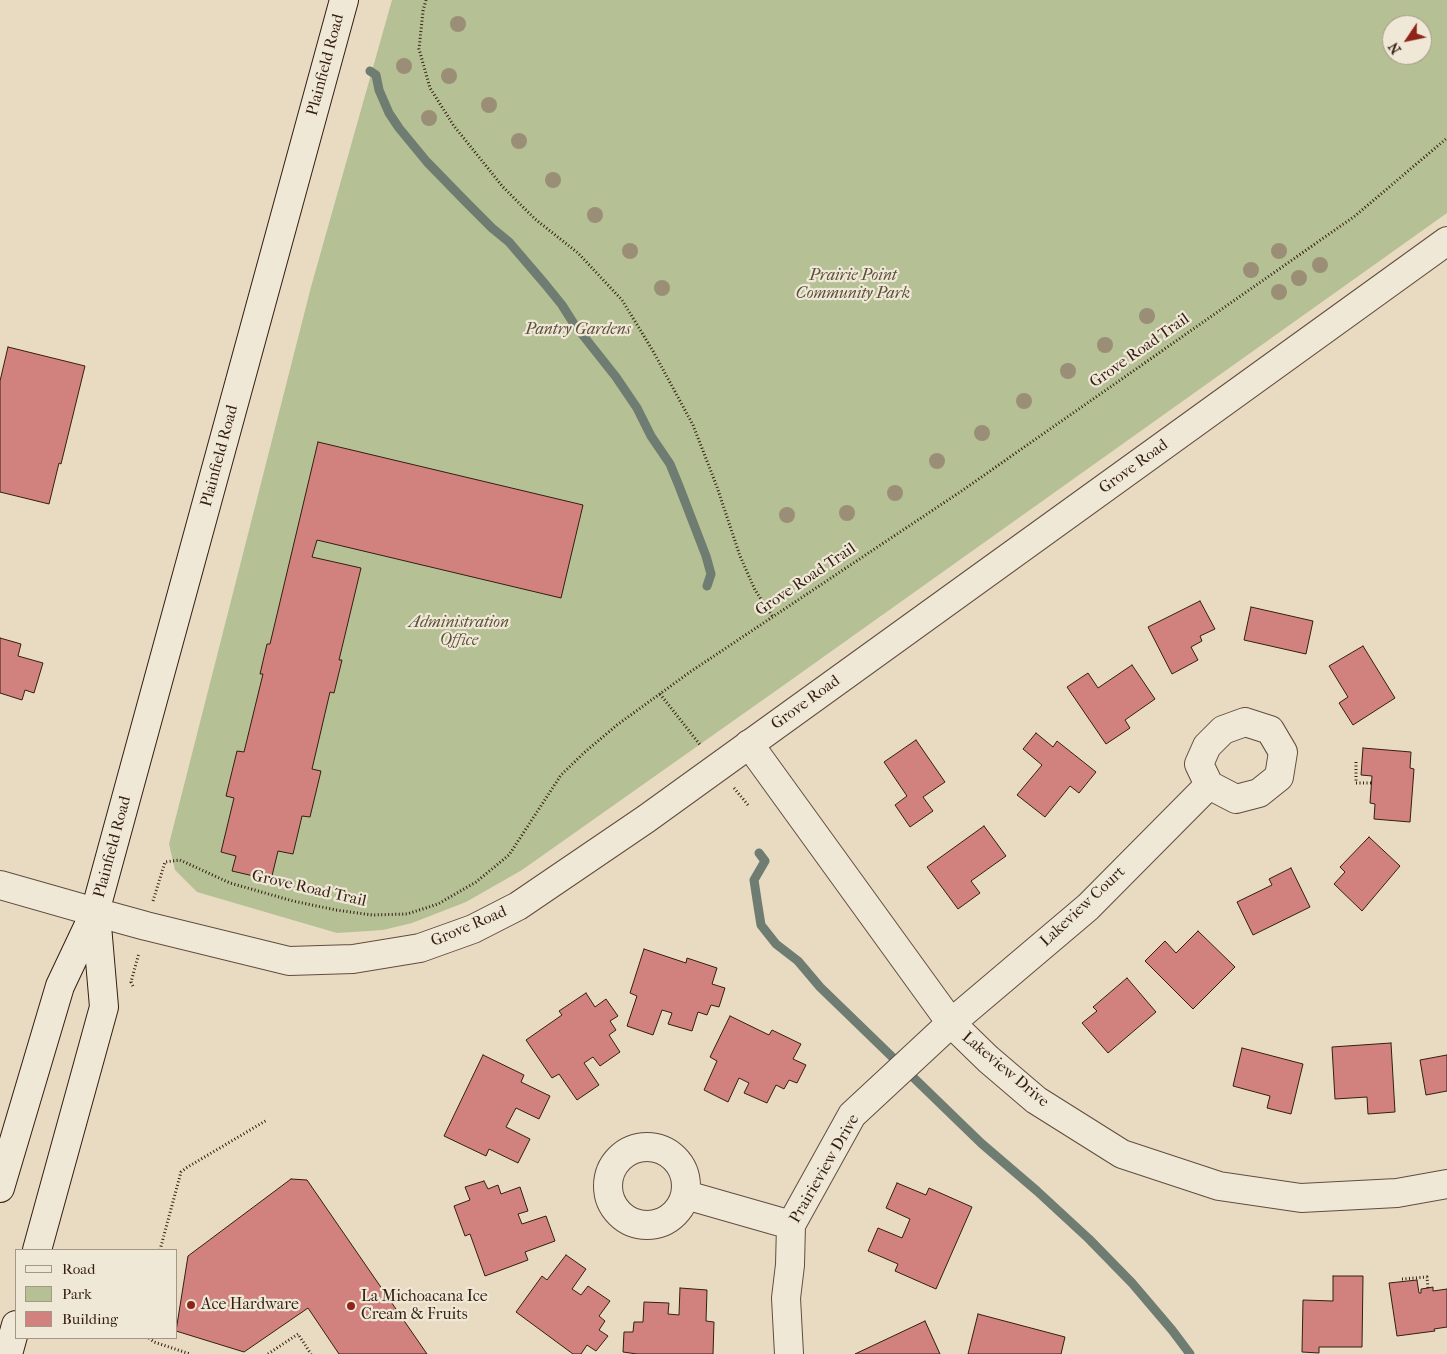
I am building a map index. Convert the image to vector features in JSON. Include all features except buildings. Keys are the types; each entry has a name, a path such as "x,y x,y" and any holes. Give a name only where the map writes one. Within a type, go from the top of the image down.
{"street":[{"name":"Plainfield Road","path":"0,1188 60,986 95,912 344,0"},
{"name":"Grove Road","path":"0,885 146,926 289,961 353,959 420,948 474,929 518,906 646,819 1447,242"},
{"name":"Lakeview Drive","path":"749,744 951,1023 988,1059 1036,1100 1122,1154 1219,1186 1301,1198 1397,1193 1447,1184"},
{"name":"Lakeview Court","path":"951,1023 1088,907 1209,784"},
{"name":"Plainfield Road","path":"37,1249 104,1007 95,912"},
{"name":"Prairieview Drive","path":"788,1354 786,1298 790,1265 791,1225 852,1115 951,1023"},
{"path":"686,1194 791,1225"}],"path":[{"path":"426,0 418,49 430,88 454,126 503,187 535,219 578,253 622,300 693,425 740,556 756,590 773,617"},
{"name":"Grove Road Trail","path":"165,862 180,860 230,883 293,901 372,916 407,914 438,904 476,882 509,855 561,775 617,725 690,672 960,492 1355,216 1447,138"},
{"path":"660,694 703,748"},
{"path":"1356,762 1356,783 1372,783"},
{"path":"160,1249 182,1172 267,1120"},
{"path":"1402,1279 1427,1277 1428,1288"},
{"path":"268,1354 298,1334 311,1354"},
{"path":"150,1339 190,1354"}],"green space":[{"name":"Prairie Point Community Park","path":"392,0 1447,0 1447,213 522,870 466,902 412,923 383,930 337,933 197,892 175,870 169,844 311,287"}],"waterway":[{"path":"370,71 376,75 379,90 389,113 399,128 427,162 492,228 509,242 545,284 616,377 637,408 651,436 670,464 679,486 706,556 711,574 707,586"},
{"path":"759,853 765,861 754,880 761,925 776,944 798,961 820,987 981,1143 1089,1239 1132,1283 1190,1354"}],"place":[{"name":"Ace Hardware","path":"191,1305"},
{"name":"La Michoacana Ice Cream & Fruits","path":"351,1306"}],"park label":[{"name":"Pantry Gardens","path":"578,330"},
{"name":"Administration Office","path":"459,632"}]}
